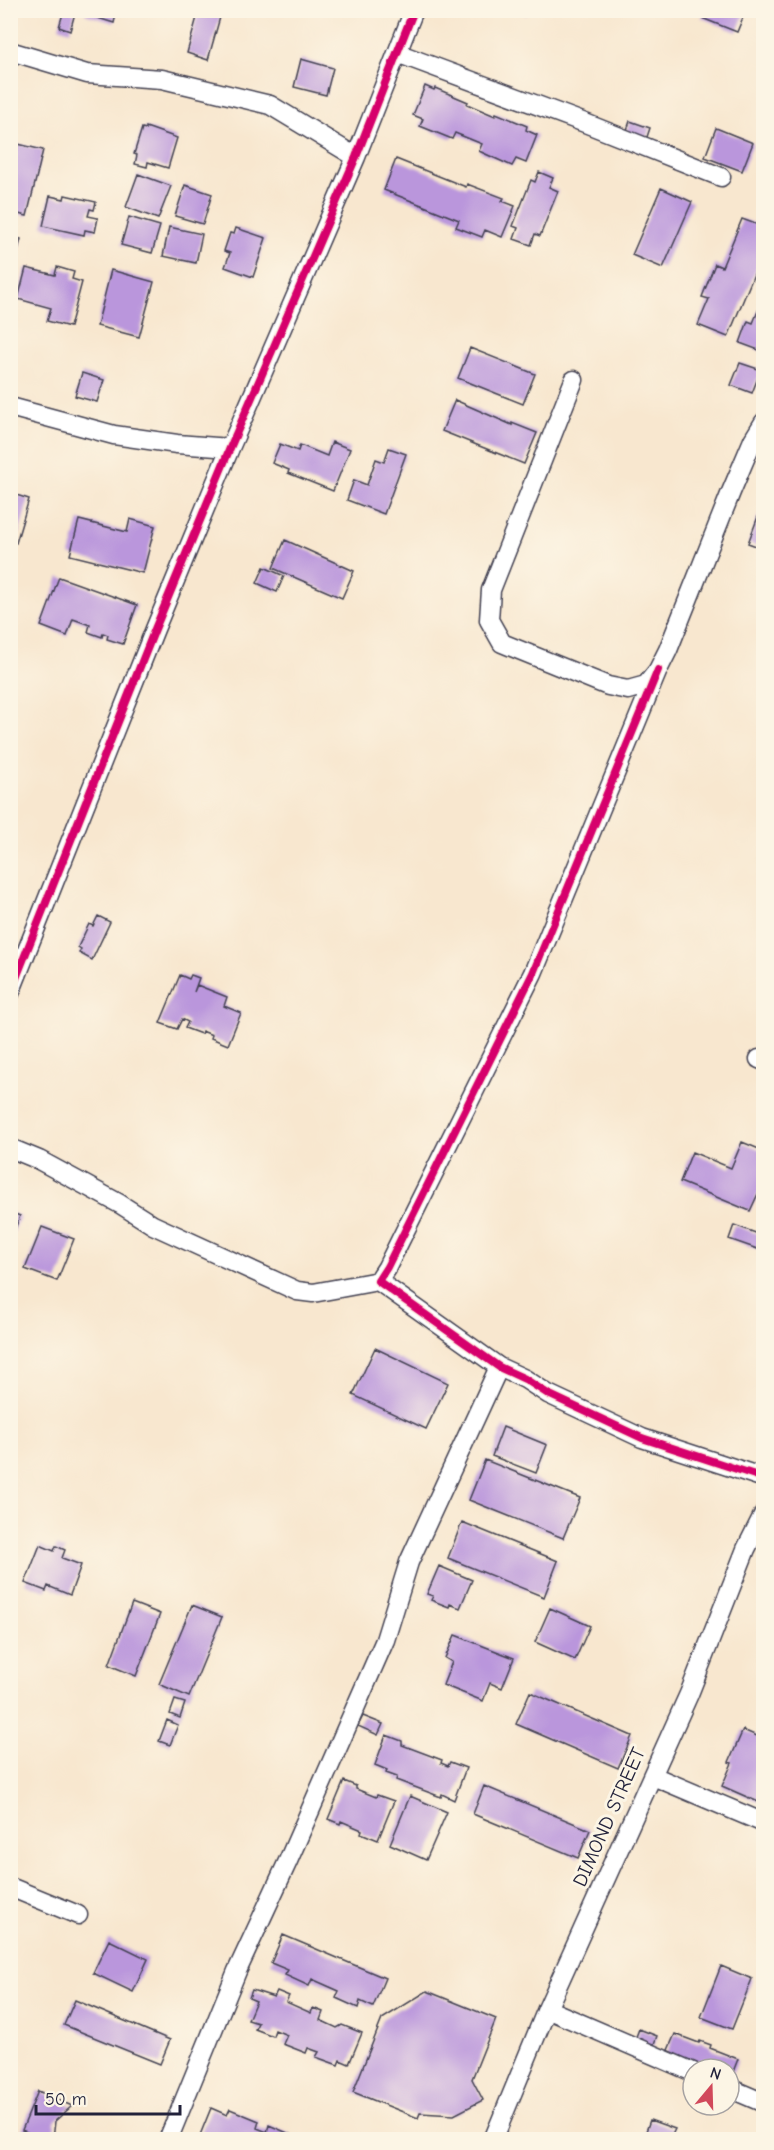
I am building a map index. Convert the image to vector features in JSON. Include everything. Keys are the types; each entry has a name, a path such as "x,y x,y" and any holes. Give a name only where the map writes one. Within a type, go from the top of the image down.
{"street":[{"path":"10,993 155,628 356,157 414,10"},
{"path":"10,51 87,74 162,79 270,105 356,157"},
{"path":"397,53 585,123 721,177"},
{"path":"574,380 491,590 489,620 502,643 608,687 628,690 646,685 658,670"},
{"path":"10,407 114,435 177,444 230,448"},
{"path":"378,1281 533,972 691,594 731,492 753,440 764,422"},
{"path":"10,1148 39,1160 120,1204 153,1225 297,1291 313,1293 378,1281 500,1367 548,1394 620,1428 722,1466 764,1478"},
{"path":"168,2139 232,1981 293,1850 385,1640 409,1562 500,1367"},
{"name":"DIMOND STREET","path":"494,2139 547,2009 653,1776 705,1654 746,1549 764,1513"},
{"path":"653,1776 764,1823"},
{"path":"10,1887 78,1915"},
{"path":"547,2009 681,2067"},
{"path":"741,2093 764,2103"}],"building":[{"path":"64,10 75,13 70,31 59,27"},
{"path":"86,10 117,10 114,23 85,14"},
{"path":"199,10 222,10 208,60 187,53"},
{"path":"515,10 529,10 527,15"},
{"path":"705,10 746,10 737,32 702,18"},
{"path":"301,59 333,68 326,95 294,87"},
{"path":"425,86 468,102 467,104 495,116 496,113 527,126 526,130 537,135 526,163 516,159 512,166 479,151 482,144 455,133 452,139 420,126 423,119 413,115"},
{"path":"630,121 650,128 646,140 626,133"},
{"path":"146,127 177,138 168,168 148,162 147,167 135,164 137,155 134,154 142,128 146,129"},
{"path":"716,128 753,143 742,171 705,157"},
{"path":"18,144 43,150 27,216 10,212 10,158 15,157"},
{"path":"396,159 466,187 467,184 504,198 502,201 515,206 502,237 485,230 482,237 456,227 459,220 384,190"},
{"path":"539,172 553,178 549,187 558,191 540,236 535,234 531,245 514,239 518,228 513,226 531,180 535,182"},
{"path":"138,174 171,186 158,219 126,207"},
{"path":"185,185 212,194 203,224 175,216"},
{"path":"661,188 692,202 663,268 632,255"},
{"path":"65,195 96,202 94,210 90,209 88,216 98,218 95,232 85,230 84,235 43,226 50,196 64,199"},
{"path":"129,217 160,226 152,253 121,245"},
{"path":"742,219 764,227 764,250 728,337 698,325 709,299 702,297 715,264 722,267"},
{"path":"169,227 202,234 196,263 163,256"},
{"path":"236,228 266,238 253,277 225,267 230,253 224,251 230,233 234,234"},
{"path":"10,236 21,239 11,276 10,276"},
{"path":"57,267 74,272 72,279 82,282 70,327 47,321 51,308 18,299 26,268 55,275"},
{"path":"111,270 154,282 139,337 97,326"},
{"path":"763,288 764,352 740,343 748,321 753,323 761,304 758,303"},
{"path":"470,348 535,374 523,404 458,378"},
{"path":"740,363 761,370 752,393 731,385"},
{"path":"82,373 104,380 97,402 75,396"},
{"path":"455,400 512,425 512,423 537,433 524,464 442,431"},
{"path":"332,442 350,449 333,491 288,473 289,470 272,463 280,444 298,451 300,445 327,456"},
{"path":"389,448 406,454 384,514 347,500 354,480 367,485 376,459 384,462"},
{"path":"10,493 29,499 16,543 10,541"},
{"path":"759,514 764,516 764,549 748,543"},
{"path":"130,519 155,526 143,573 70,555 79,520 127,532"},
{"path":"285,540 354,571 342,598 273,568"},
{"path":"264,567 284,576 277,592 257,583"},
{"path":"59,577 137,605 123,644 107,639 108,635 103,633 102,637 88,632 90,625 73,619 67,636 41,626"},
{"path":"98,916 110,922 92,960 79,953 81,949 78,947 89,924 93,926"},
{"path":"180,975 189,979 191,975 199,978 194,992 197,985 227,997 224,1006 241,1013 228,1045 211,1038 212,1035 202,1031 201,1034 185,1028 188,1022 182,1019 177,1029 160,1023"},
{"path":"742,1142 764,1151 764,1181 750,1211 680,1182 692,1152 731,1168"},
{"path":"10,1212 20,1216 11,1239 10,1239"},
{"path":"734,1225 764,1236 763,1251 729,1239"},
{"path":"42,1227 74,1239 57,1281 25,1269"},
{"path":"375,1348 448,1383 426,1429 353,1395"},
{"path":"503,1427 547,1445 536,1473 492,1456"},
{"path":"485,1460 580,1498 563,1538 469,1500"},
{"path":"462,1522 558,1561 544,1597 448,1558"},
{"path":"40,1545 54,1551 56,1546 65,1550 62,1558 81,1565 70,1595 48,1586 46,1591 25,1583"},
{"path":"439,1566 472,1580 460,1608 450,1604 449,1607 431,1600 433,1596 427,1594"},
{"path":"132,1603 160,1614 136,1676 109,1665"},
{"path":"192,1605 222,1617 189,1697 159,1684"},
{"path":"550,1608 590,1626 575,1660 535,1642"},
{"path":"455,1635 514,1658 502,1688 490,1683 483,1701 443,1685 452,1662 445,1658"},
{"path":"530,1692 632,1736 618,1768 516,1724"},
{"path":"175,1700 185,1703 180,1718 170,1714"},
{"path":"363,1716 383,1724 378,1735 358,1726"},
{"path":"167,1720 178,1725 170,1745 159,1741"},
{"path":"743,1730 764,1739 763,1804 722,1786 732,1763 729,1762"},
{"path":"386,1735 402,1741 402,1745 442,1760 441,1763 448,1766 450,1762 466,1768 454,1800 396,1780 397,1777 375,1765"},
{"path":"344,1781 376,1797 377,1795 394,1801 378,1840 341,1821 340,1824 328,1819"},
{"path":"484,1786 590,1830 578,1858 473,1814"},
{"path":"410,1796 447,1812 426,1860 390,1844"},
{"path":"283,1935 385,1978 373,2007 360,2001 358,2008 336,1998 339,1991 312,1979 309,1986 285,1975 288,1970 271,1963"},
{"path":"109,1940 148,1959 133,1992 93,1973"},
{"path":"721,1966 752,1979 732,2029 701,2017"},
{"path":"252,1990 274,1997 277,1991 289,1996 286,2002 311,2013 313,2008 323,2012 320,2020 337,2028 342,2025 362,2033 349,2064 340,2060 338,2065 316,2057 319,2052 308,2048 306,2053 283,2044 287,2035 275,2030 273,2036 255,2029 258,2023 248,2020 256,2001 249,1998"},
{"path":"427,1991 496,2019 472,2079 483,2100 454,2115 420,2113 418,2118 353,2092 382,2019"},
{"path":"75,2000 170,2040 160,2064 64,2025"},
{"path":"639,2029 657,2036 652,2049 634,2042"},
{"path":"675,2034 711,2045 710,2048 733,2057 681,2057 681,2064 665,2057"},
{"path":"38,2091 72,2106 55,2121 53,2140 44,2140 22,2130"},
{"path":"211,2108 227,2115 230,2109 259,2121 257,2128 267,2132 269,2125 290,2134 288,2140 198,2140"},
{"path":"650,2120 675,2129 672,2135 684,2140 643,2140"}],"cycle path":[{"path":"10,993 155,629 230,448 356,157 414,10"},
{"path":"658,670 533,973 378,1281 499,1367 525,1379 548,1394 642,1438 764,1478"}]}
